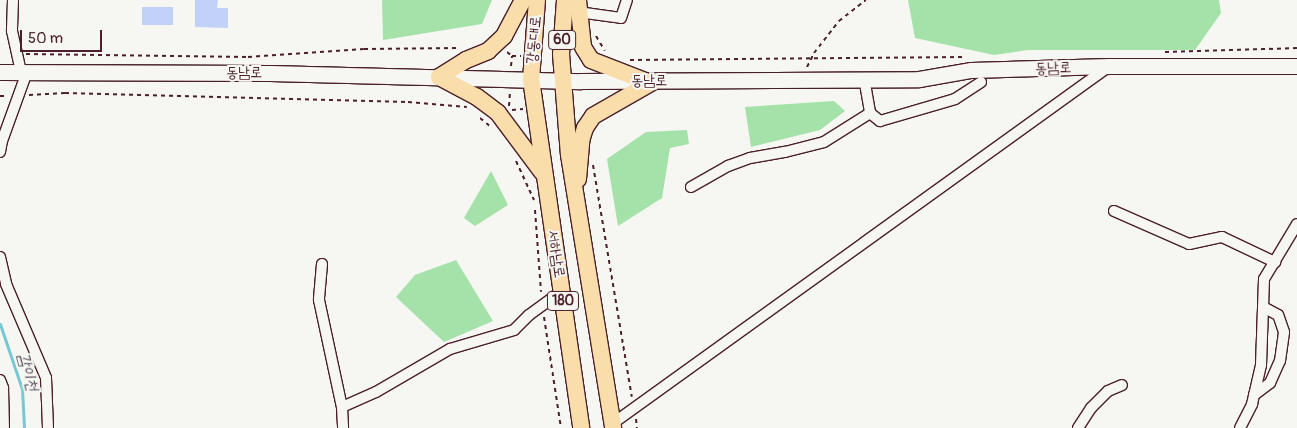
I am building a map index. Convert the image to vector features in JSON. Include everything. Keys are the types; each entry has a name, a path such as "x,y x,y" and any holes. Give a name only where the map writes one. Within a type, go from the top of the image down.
{"main road":[{"path":"439,77 466,60 488,51 504,36 523,0"},
{"name":"강동대로","path":"532,79 537,0"},
{"name":"강동대로","path":"562,80 561,54 565,0"},
{"path":"580,4 583,48 591,60 649,81"},
{"name":"동남로","path":"0,72 270,73 649,81 864,78 919,80 971,70 1109,66 1297,66"},
{"path":"439,77 477,97 498,113 544,174"},
{"name":"서하남로","path":"532,79 581,428"},
{"name":"서하남로","path":"562,80 569,155 613,426"},
{"path":"576,196 581,141 593,116 649,81"}],"street":[{"path":"0,152 18,96 21,72 12,31 13,0"},
{"path":"580,4 621,18 627,0"},
{"path":"613,426 634,408 1109,66"},
{"path":"864,78 870,113 880,121 955,99 981,82"},
{"path":"691,187 728,166 750,158 785,152 824,142 870,113"},
{"path":"1114,211 1189,244 1222,237 1275,262"},
{"path":"1240,428 1254,395 1261,365 1264,279 1297,224"},
{"path":"0,257 6,284 46,378 48,428"},
{"path":"322,264 319,300 342,407 343,428"},
{"path":"342,407 376,392 450,349 514,330 542,304 562,291"},
{"path":"1254,395 1270,383 1280,361 1284,332 1278,315 1263,307"},
{"path":"0,380 3,388 4,428"},
{"path":"1078,428 1091,408 1108,391 1122,385"},
{"path":"1246,416 1246,428"}],"path":[{"path":"801,79 812,58 839,21 866,0"},
{"path":"593,33 606,53"},
{"path":"17,54 248,57 364,49 464,47"},
{"path":"1160,52 1297,48"},
{"path":"630,60 965,57"},
{"path":"18,96 65,93 408,102 468,107"},
{"path":"474,113 492,128"},
{"path":"514,158 534,200"},
{"path":"593,163 634,408"},
{"path":"535,210 542,304 561,428"}],"green space":[{"path":"382,0 492,0 482,24 383,40"},
{"path":"908,0 1219,0 1221,13 1195,50 1028,50 994,55 915,38"},
{"path":"834,101 845,111 820,130 751,147 745,107"},
{"path":"687,130 689,144 670,148 662,198 618,226 607,159 646,132"},
{"path":"491,171 508,205 475,226 464,218"},
{"path":"456,260 493,321 444,342 396,297 415,275"}],"building":[{"path":"195,0 218,0 217,8 228,8 228,28 195,27"},
{"path":"142,7 173,7 173,25 142,25"}],"waterway":[{"name":"감이천","path":"0,324 22,389 24,428"}]}
